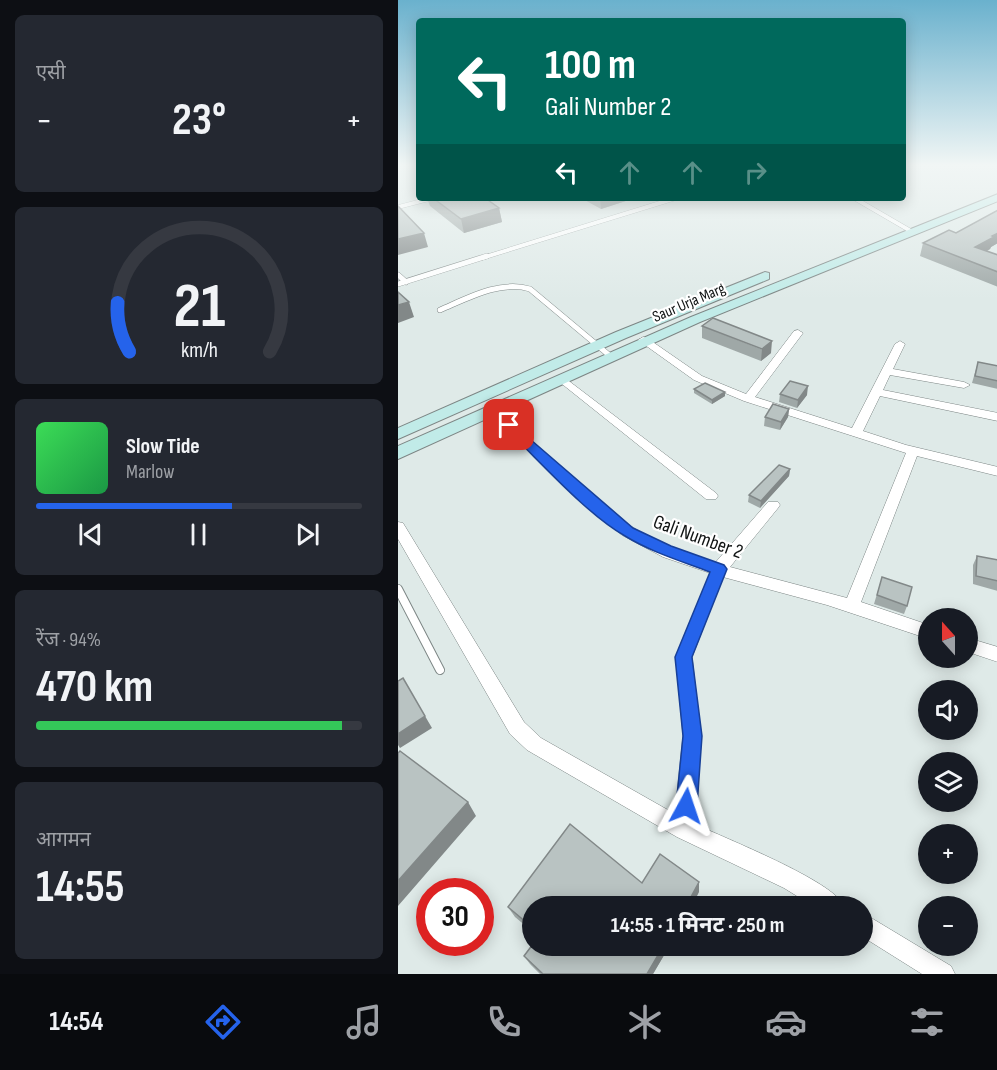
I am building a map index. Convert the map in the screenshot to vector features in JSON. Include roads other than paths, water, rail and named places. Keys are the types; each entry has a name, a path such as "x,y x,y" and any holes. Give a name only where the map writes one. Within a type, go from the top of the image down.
{"street":[{"name":"Saur Urja Marg","path":"398,453 643,340 746,297 941,209"},
{"name":"Saur Urja Marg","path":"398,434 731,289 955,209"},
{"path":"731,289 746,297"},
{"path":"748,399 798,333"},
{"path":"643,340 698,378 748,399 913,451 998,472"},
{"path":"856,433 900,344"},
{"path":"887,370 964,385"},
{"path":"560,378 712,495"},
{"path":"877,392 998,417"},
{"name":"Gali Number 2","path":"492,409 595,506 628,532 666,550 719,569 918,628"},
{"path":"851,607 913,451"},
{"path":"684,830 692,736 684,657 719,569 773,504"},
{"path":"398,527 517,728 534,744 684,830 792,880 817,896"},
{"path":"978,648 998,655"},
{"path":"873,930 943,974"}],"lane":[{"path":"398,284 639,209"},
{"path":"873,209 903,227"},
{"path":"398,275 406,282"},
{"path":"440,309 499,288 519,285 530,289 609,356"},
{"path":"398,588 440,670"}]}
